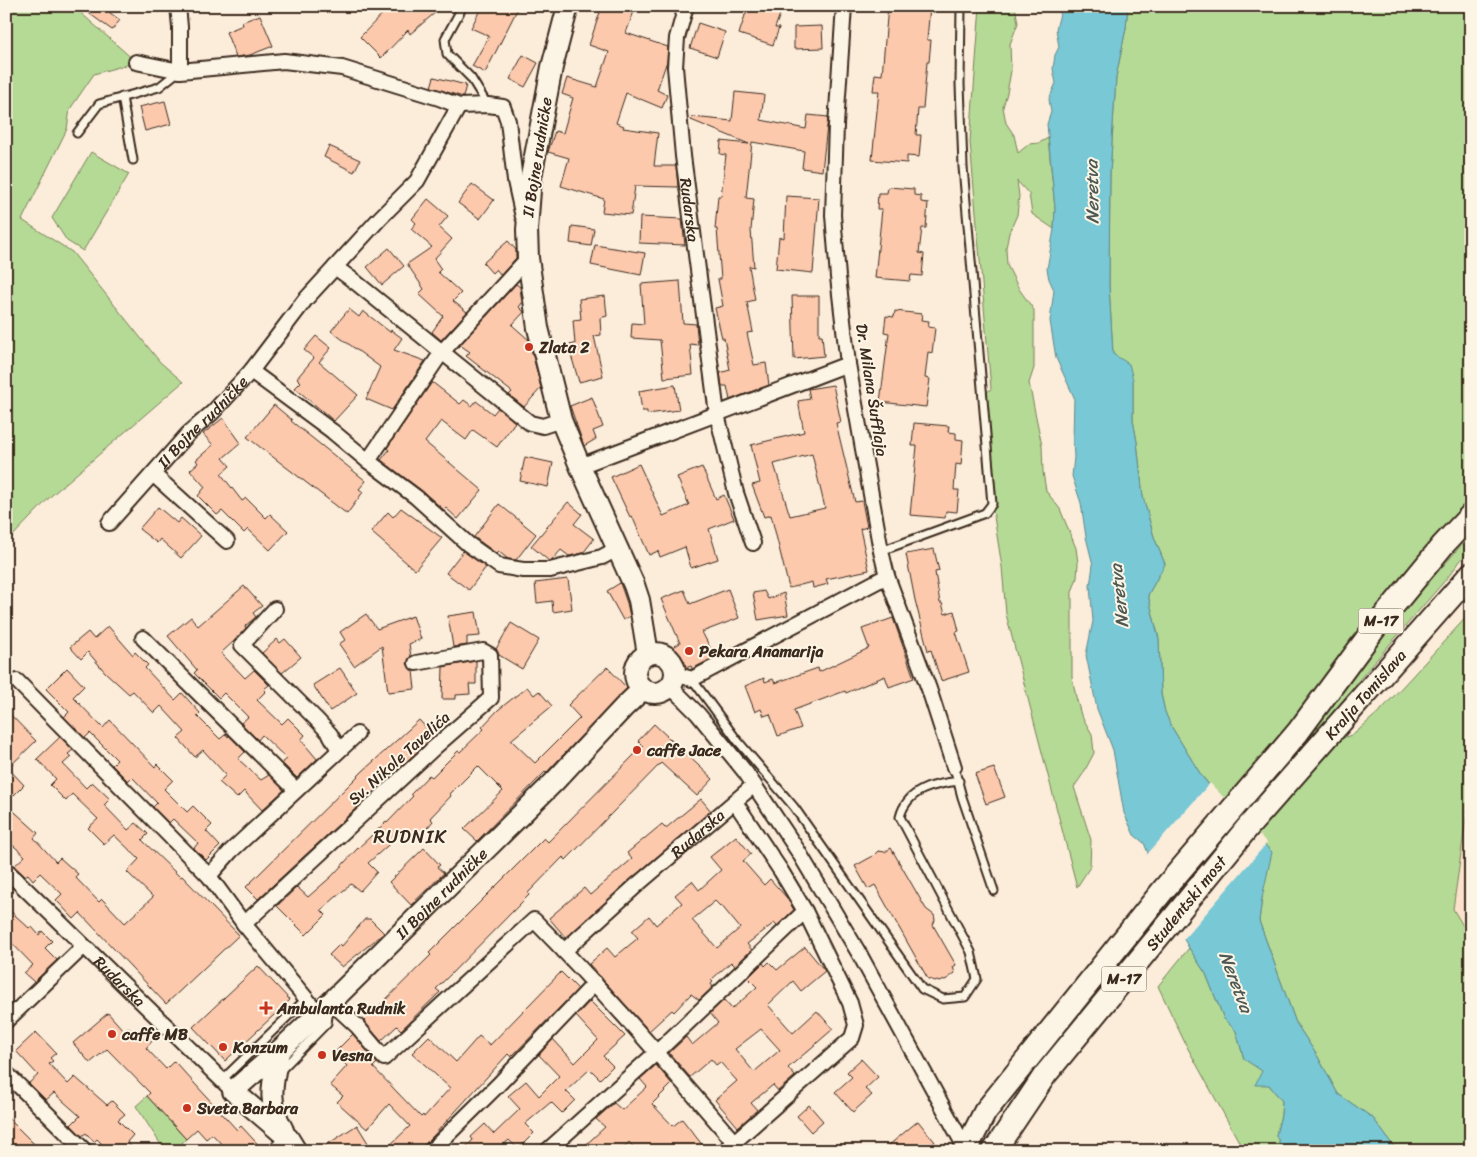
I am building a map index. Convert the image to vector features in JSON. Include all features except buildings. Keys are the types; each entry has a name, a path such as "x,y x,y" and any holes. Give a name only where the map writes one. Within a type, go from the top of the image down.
{"main road":[{"name":"Kralja Tomislava","path":"1298,732 1374,629 1443,545 1471,515"},
{"name":"Kralja Tomislava","path":"1317,747 1471,574"},
{"name":"Studentski most","path":"966,1150 985,1112 1164,889 1298,732"},
{"name":"Studentski most","path":"999,1143 1041,1081 1065,1050 1248,827 1317,747"}],"street":[{"path":"178,6 180,71"},
{"name":"II Bojne rudničke","path":"527,230 531,177 540,126 552,67 568,6"},
{"name":"Rudarska","path":"686,6 677,38 674,67 683,156 716,414 736,493 753,543"},
{"name":"Dr. Milana Šufflaja","path":"844,6 836,125 833,215 848,364 887,576 929,689 954,767"},
{"path":"136,62 180,71 284,61 342,68 440,98 459,106 488,105"},
{"name":"II Bojne rudničke","path":"488,105 503,107 508,121 515,181 527,230"},
{"name":"II Bojne rudničke","path":"109,523 183,440 213,412 251,371 305,300 380,218 418,181 459,106"},
{"path":"527,230 528,258 538,328 561,420 634,585 639,600 648,654"},
{"path":"368,461 442,352 528,258"},
{"path":"335,267 354,280 530,423 543,426 561,420"},
{"path":"580,466 848,364"},
{"name":"II Bojne rudničke","path":"251,371 416,497 468,544 499,566 523,570 550,570 602,557 617,549"},
{"name":"II Bojne rudničke","path":"154,474 227,541"},
{"path":"887,576 679,680 660,692 648,692 643,689 638,684 635,672 640,660 648,654 657,654 668,658 679,680 698,714 754,786 798,852 860,955 966,1150"},
{"path":"274,609 242,645 318,720 330,734 339,750"},
{"path":"142,638 296,790"},
{"name":"Sv. Nikole Tavelića","path":"244,924 491,698 490,655 483,651 416,663"},
{"path":"17,681 209,876 244,924 321,1004"},
{"name":"II Bojne rudničke","path":"227,1086 279,1051 321,1004 554,782 643,689"},
{"path":"209,876 231,851 357,734"},
{"path":"735,802 754,786"},
{"name":"Rudarska","path":"321,1004 357,1026 384,1058 534,920 564,951 595,983 657,1052 729,1147 852,1038 856,1025 850,1002 804,911 735,802 638,884 564,951"},
{"name":"Rudarska","path":"6,870 227,1086 286,1147"},
{"path":"547,1151 657,1052 804,911"},
{"name":"Rudarska","path":"6,1020 84,947"},
{"path":"431,1151 498,1085 595,983"},
{"path":"279,1051 273,1084 272,1107 286,1147"},
{"path":"6,1073 85,1151"}],"lane":[{"path":"463,6 445,39 447,54 471,78 488,105"},
{"path":"881,551 986,513 992,504 964,167 960,84 961,6"},
{"path":"77,133 99,104 159,87 180,71"},
{"path":"122,97 133,160"},
{"path":"679,680 737,740 794,807 922,989 944,999 965,997 977,979 971,952 900,817 903,807 912,795 938,784 959,781"},
{"path":"954,767 962,797 994,891"},
{"path":"227,1086 321,1004 327,1023 280,1071 273,1084"}],"shaded area":[{"path":"1471,805 1471,939 1453,909 1467,812"}],"green space":[{"path":"6,6 73,6 136,62 94,74 70,109 67,129 22,220 72,252 160,362 183,382 52,495 8,541 6,539"},
{"path":"980,6 1015,6 1018,23 1010,44 1011,71 1003,107 1006,123 1014,135 1018,153 1029,144 1039,143 1048,138 1055,208 1054,229 1032,214 1029,194 1017,181 1019,196 1017,215 1009,233 1006,248 1007,265 1019,289 1034,310 1034,368 1029,383 1042,446 1046,491 1060,509 1076,548 1078,563 1077,578 1072,592 1072,677 1081,715 1092,734 1094,753 1074,787 1091,840 1090,867 1077,887 1006,614 1002,567 992,504 984,394 991,389 970,142"},
{"path":"1128,6 1471,6 1471,515 1231,810 1201,775 1171,726 1165,712 1161,694 1159,639 1148,595 1165,564 1154,537 1143,497 1133,420 1133,380 1113,354 1109,285 1110,174 1116,77 1126,28"},
{"path":"91,152 129,174 83,251 67,241 52,218"},
{"path":"1471,534 1471,547 1448,577 1364,674 1313,738 1308,734 1389,628"},
{"path":"1471,612 1471,805 1467,812 1453,909 1471,939 1471,1151 1397,1151 1373,1118 1338,1094 1318,1057 1296,1023 1259,921 1262,898 1248,827 1317,747 1354,734 1382,709"},
{"path":"1189,948 1206,974 1224,1019 1236,1031 1244,1059 1263,1071 1269,1085 1282,1101 1276,1135 1283,1151 1244,1151 1186,1045 1158,986"},
{"path":"147,1096 186,1139 176,1149 177,1151 165,1151 136,1106"}],"water":[{"name":"Neretva","path":"1062,6 1128,6 1126,28 1116,77 1110,174 1109,285 1113,354 1129,364 1133,380 1133,420 1143,497 1154,537 1165,564 1148,595 1159,639 1161,694 1165,712 1171,726 1201,775 1216,794 1272,852 1259,921 1296,1023 1318,1057 1338,1094 1373,1118 1397,1151 1283,1151 1276,1135 1282,1101 1269,1085 1255,1085 1262,1071 1244,1059 1236,1031 1224,1019 1206,974 1150,882 1144,864 1148,853 1144,843 1134,835 1124,813 1113,750 1097,709 1086,655 1093,621 1090,586 1093,565 1086,537 1081,503 1072,476 1074,457 1074,397 1056,358 1050,321 1054,290 1047,269 1054,229 1055,208 1047,124 1051,112 1049,99 1056,83 1053,69 1055,55 1059,47 1056,29"}],"pier":[{"path":"1210,783 1267,843 1182,941 1147,883 1142,864 1143,859"}],"place":[{"name":"Zlata 2","path":"529,347"},
{"name":"Pekara Anamarija","path":"689,651"},
{"name":"caffe Jace","path":"637,750"},
{"name":"Ambulanta Rudnik","path":"266,1008"},
{"name":"caffe MB","path":"112,1034"},
{"name":"Konzum","path":"223,1047"},
{"name":"Vesna","path":"322,1055"},
{"name":"Sveta Barbara","path":"187,1108"}],"district":[{"name":"RUDNIK","path":"410,836"}]}
